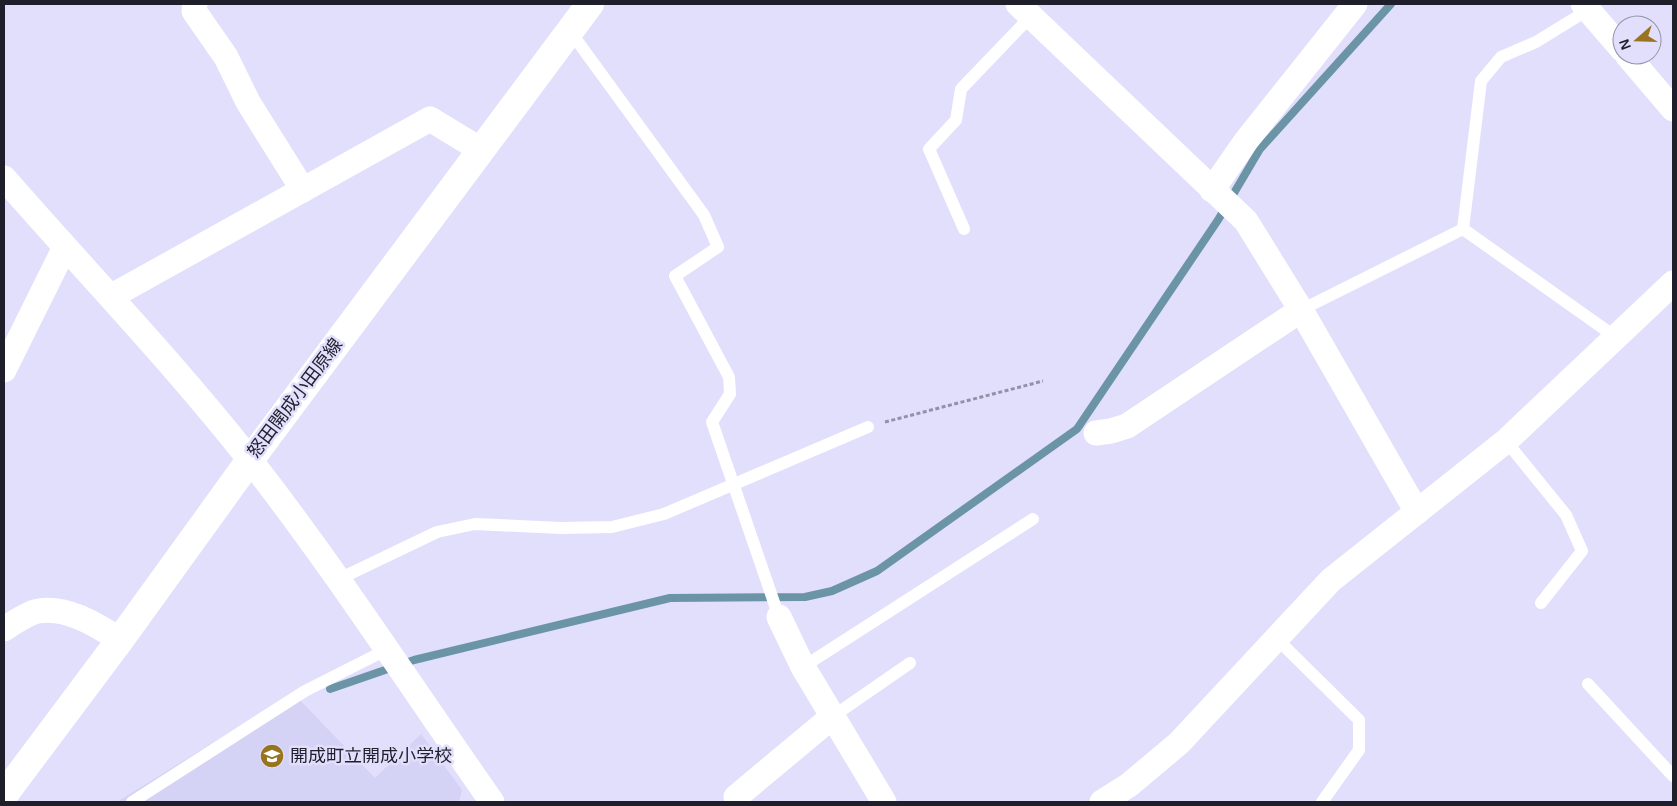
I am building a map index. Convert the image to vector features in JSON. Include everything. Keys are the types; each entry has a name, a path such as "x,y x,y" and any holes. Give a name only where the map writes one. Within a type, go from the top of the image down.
{"main road":[{"name":"怒田開成小田原線","path":"4,795 120,640 250,460 590,4"}],"street":[{"path":"196,4 194,11 226,57 248,102 303,190"},
{"path":"1212,190 1246,141 1355,4"},
{"path":"1585,7 1612,38"},
{"path":"1025,10 1212,190 1246,220 1301,310 1417,512"},
{"path":"1636,65 1673,109"},
{"path":"112,296 430,119 481,150"},
{"path":"4,178 65,247 112,296 250,460 339,579 492,802"},
{"path":"4,370 65,247"},
{"path":"1102,802 1129,785 1179,742 1331,580 1506,441 1617,338 1673,282"},
{"path":"1096,433 1127,426 1301,310"},
{"path":"4,629 35,612 61,612 93,623 120,640"},
{"path":"779,617 803,667 884,802"},
{"path":"736,797 832,717"}],"lane":[{"path":"1463,229 1480,81 1501,57 1536,42 1585,7"},
{"path":"964,229 929,149 956,120 961,88 1025,10"},
{"path":"570,31 704,216 718,247 675,276 729,377 730,394 712,422 779,617"},
{"path":"1301,310 1463,229"},
{"path":"1463,229 1617,338"},
{"path":"339,579 437,532 474,524 561,528 612,526 664,514 868,427"},
{"path":"1506,441 1566,516 1582,551 1541,603"},
{"path":"803,667 1033,519"},
{"path":"1276,638 1359,720 1359,750 1322,802"},
{"path":"132,802 305,692 386,650"},
{"path":"832,717 910,663"},
{"path":"1588,684 1673,776"}],"path":[{"path":"868,427 1044,381"}],"shaded area":[{"name":"開成町立開成小学校","path":"293,693 375,778 421,734 462,790 459,802 117,802"}],"waterway":[{"path":"330,689 414,660 670,598 805,597 832,591 877,571 1077,429 1218,220 1260,149 1391,4"}],"place":[{"name":"開成町立開成小学校","path":"272,756"}]}
